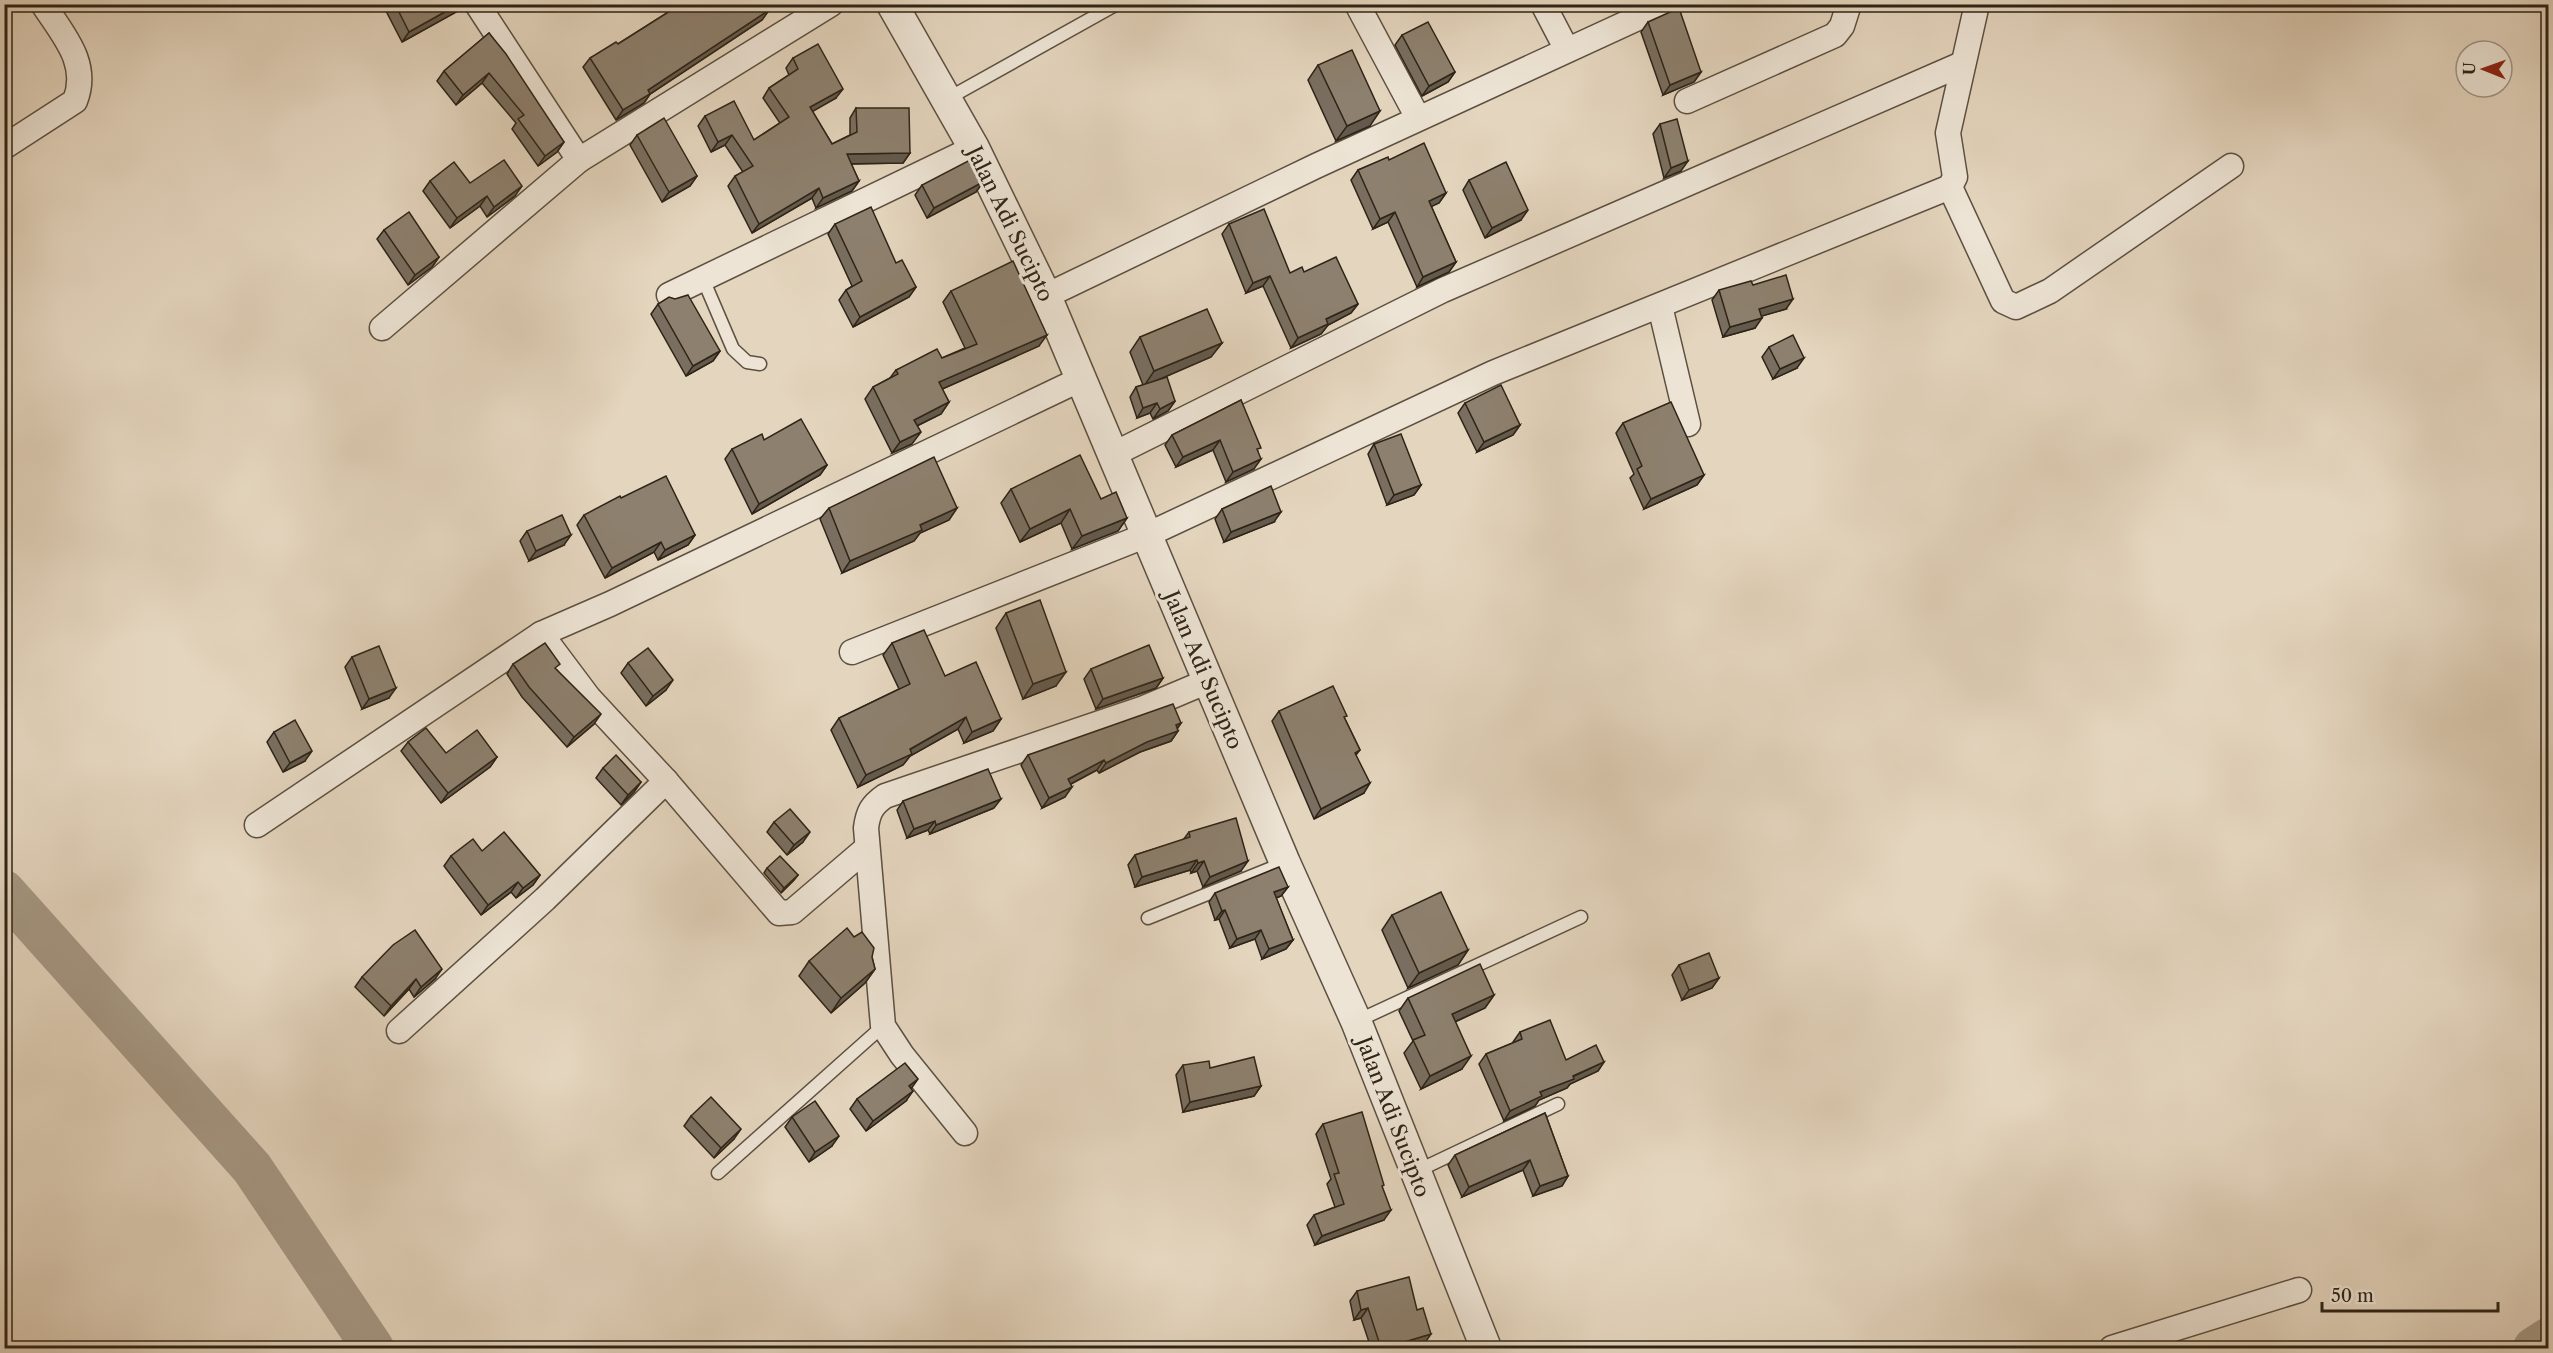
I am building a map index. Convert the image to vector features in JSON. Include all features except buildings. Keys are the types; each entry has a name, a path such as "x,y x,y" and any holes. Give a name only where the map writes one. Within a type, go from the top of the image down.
{"street":[{"path":"4,147 75,101 79,90 79,64 43,4"},
{"path":"477,4 579,160"},
{"path":"382,328 579,160 831,4"},
{"name":"Jalan Adi Sucipto","path":"892,4 974,148 1046,296 1285,863 1356,1021 1414,1173 1486,1348"},
{"path":"1357,4 1418,118"},
{"path":"1543,4 1567,50"},
{"path":"1046,296 1418,118 1668,4"},
{"path":"1687,101 1834,35 1842,26 1849,4"},
{"path":"852,652 1147,535 1493,373 1950,187 1955,177 1947,137 1977,4"},
{"path":"1112,455 1443,290 1962,64"},
{"path":"669,295 974,148"},
{"path":"1950,187 2003,301 2016,308 2050,291 2231,166"},
{"path":"1660,306 1688,424"},
{"path":"257,825 541,634 609,604 1081,379"},
{"path":"541,634 589,698 666,781 779,913 792,912 867,848"},
{"path":"965,1133 902,1056 883,1026 867,848 867,815 873,805 885,796 1144,708 1208,681"},
{"path":"399,1031 545,898 666,781"},
{"path":"2112,1348 2299,1290"}],"lane":[{"path":"947,99 1117,4"},
{"path":"703,279 734,349 747,362 760,364"},
{"path":"1148,918 1285,863"},
{"path":"1356,1021 1581,917"},
{"path":"718,1173 883,1026"},
{"path":"1414,1173 1558,1104"}],"waterway":[{"path":"4,891 252,1168 373,1348"},
{"path":"2534,1348 2548,1339"}]}
